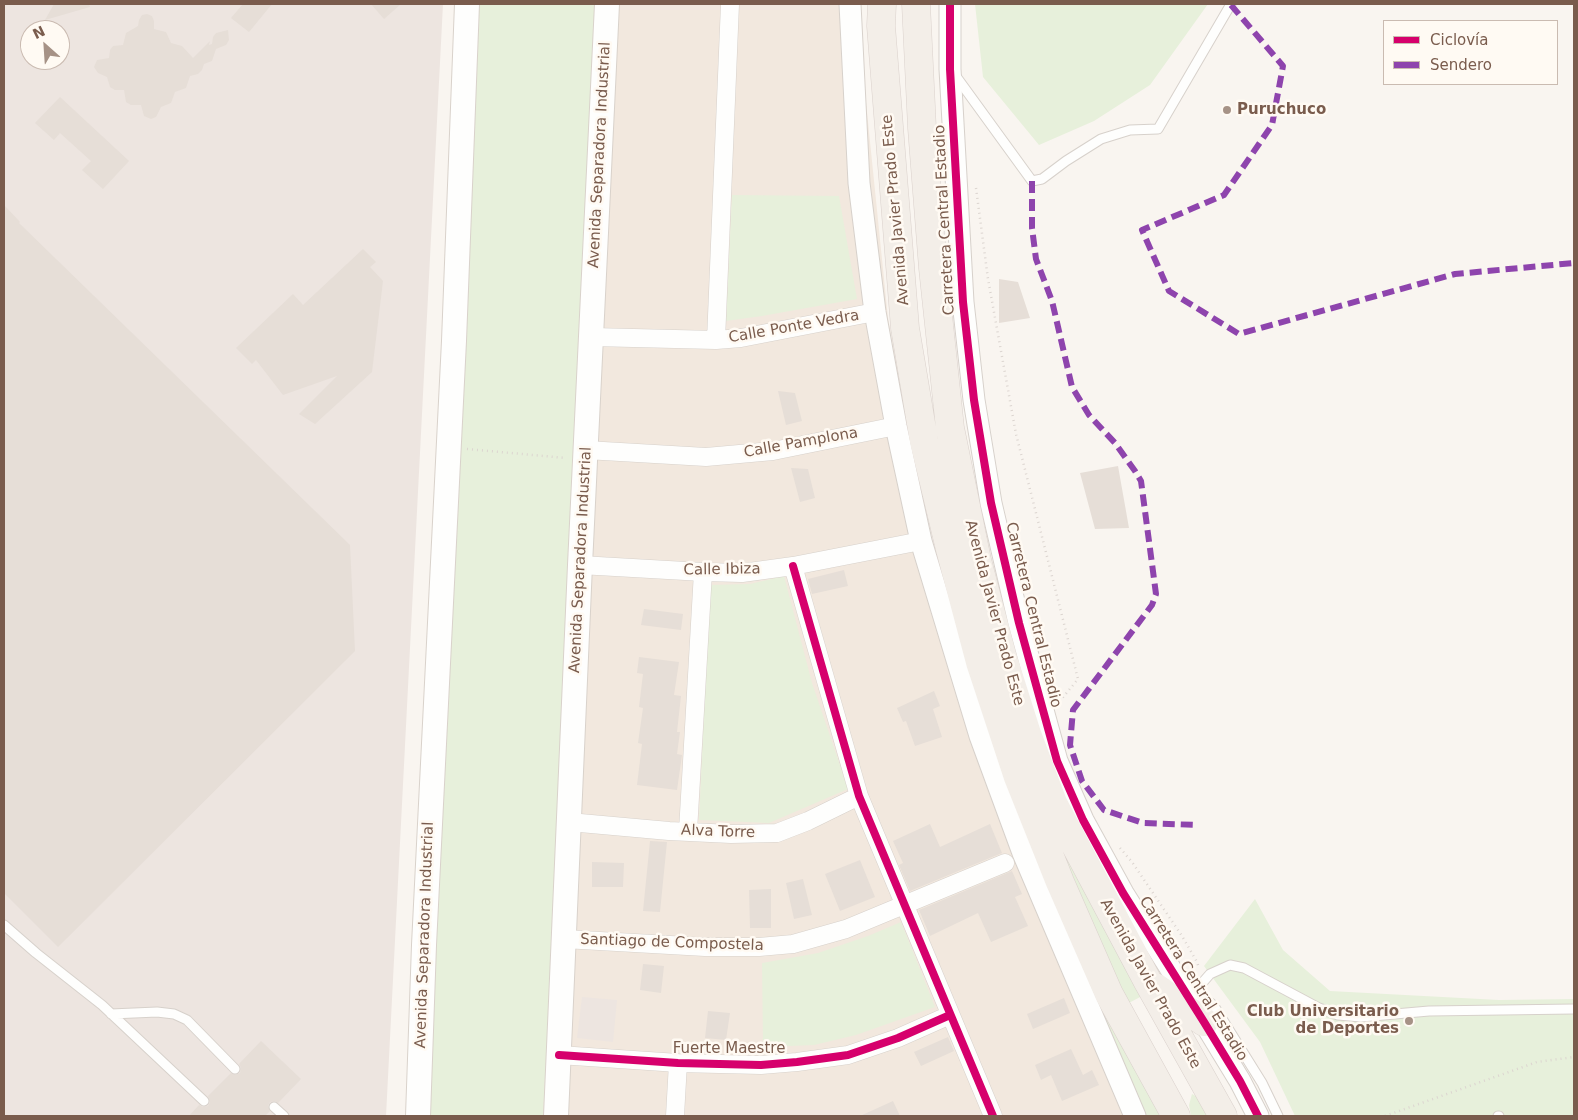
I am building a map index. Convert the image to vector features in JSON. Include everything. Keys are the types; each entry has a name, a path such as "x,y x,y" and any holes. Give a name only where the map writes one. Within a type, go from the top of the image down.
{"main road":[{"name":"Avenida Separadora Industrial","path":"418,1116 424,935 454,341 467,4"},
{"name":"Avenida Separadora Industrial","path":"556,1116 580,565 608,4"},
{"name":"Avenida Javier Prado Este","path":"882,4 881,26 905,328 924,441 950,549 980,662 1018,777 1060,882 1109,994 1176,1116"},
{"name":"Avenida Javier Prado Este","path":"916,4 922,128 933,268 950,428 976,560 1007,672 1027,734 1053,803 1148,982 1223,1116"},
{"path":"1148,982 1204,1022"},
{"path":"1138,1048 1154,1045 1167,1048 1199,1072"}],"street":[{"path":"716,340 730,4"},
{"path":"850,4 858,183 875,312 896,426 921,540 980,736 1023,853 1135,1116"},
{"name":"Carretera Central Estadio","path":"950,4 950,69 963,302 974,400 991,503 1019,623 1057,761 1082,820 1123,893 1196,989 1204,1022 1240,1081 1258,1116"},
{"name":"Calle Ponte Vedra","path":"592,337 716,340 741,338 875,312"},
{"name":"Calle Pamplona","path":"586,455 716,456 773,451 896,426"},
{"name":"Calle Ibiza","path":"580,565 742,573 792,566 921,540"},
{"path":"792,566 859,796 993,1116"},
{"path":"688,831 703,572"},
{"name":"Alva Torre","path":"570,822 688,831 761,834 783,832 859,796"},
{"name":"Santiago de Compostela","path":"564,939 705,946 759,947 793,944 846,929 1005,863"},
{"name":"Fuerte Maestre","path":"559,1055 678,1063 761,1065 797,1062 848,1055 898,1038 950,1014"},
{"path":"675,1116 678,1063"}],"lane":[{"path":"950,69 1032,181 1042,179 1102,139 1130,130 1158,129 1231,4"},
{"path":"4,925 111,1014 204,1101"},
{"path":"1196,989 1210,974 1230,965 1244,968 1319,1008 1338,1015 1361,1017 1429,1011 1574,1009"},
{"name":"Carretera Central Estadio","path":"1196,989 1214,1006 1262,1083 1278,1116"},
{"path":"111,1014 157,1012 174,1014 187,1020 235,1069"},
{"path":"274,1107 284,1116"}],"path":[{"path":"976,184 990,288 1016,434 1078,678 1057,704"},
{"path":"449,448 586,455"},
{"path":"1116,844 1132,862 1182,936 1197,962 1196,989"},
{"path":"1385,1116 1536,1062 1574,1058"}],"shaded area":[{"path":"4,4 443,4 386,1116 4,1116"},
{"path":"555,4 857,4 888,318 931,552 1153,1116 496,1116"},
{"path":"582,997 617,1000 613,1042 577,1038"}],"green space":[{"path":"473,4 600,4 543,1116 418,1116"},
{"path":"975,4 1208,4 1150,85 1094,121 1039,145 983,77"},
{"path":"732,195 839,196 857,299 726,321"},
{"path":"784,576 812,683 848,789 769,823 699,820 710,585 750,584"},
{"path":"1029,762 1144,995 1125,1005 1053,841"},
{"name":"Club Universitario de Deportes","path":"1255,899 1283,950 1330,991 1499,1000 1574,999 1574,1116 1295,1116 1260,1042 1204,966"},
{"path":"901,922 935,1007 856,1035 814,1045 763,1047 762,963 818,953 868,936"},
{"path":"1064,922 1095,964 1160,1116 1147,1116"},
{"path":"1192,1094 1203,1100 1215,1116 1191,1116 1189,1105"}],"building":[{"path":"54,4 89,4 90,7 45,20"},
{"path":"243,4 272,4 249,32 231,18"},
{"path":"371,4 401,4 384,19"},
{"path":"142,15 152,16 154,29 166,32 171,43 182,46 193,58 210,41 209,45 212,44 216,33 228,30 229,40 226,45 216,49 212,61 204,64 198,74 190,76 186,88 175,92 171,103 161,107 156,117 151,119 144,116 141,105 131,105 126,102 124,90 115,90 110,87 107,77 98,73 94,67 97,60 109,58 110,50 113,46 123,45 126,33 138,26"},
{"path":"60,97 129,161 103,189 82,170 91,161 60,133 54,140 35,123"},
{"path":"4,205 19,223 350,545 355,651 58,947 4,893"},
{"path":"363,249 376,262 370,267 383,281 372,372 315,424 299,414 337,376 283,395 256,360 252,364 236,348 293,294 303,305"},
{"path":"999,279 1018,282 1030,318 999,323"},
{"path":"778,391 795,393 802,421 786,425"},
{"path":"1118,466 1129,528 1095,529 1080,473"},
{"path":"791,468 808,469 815,498 800,502"},
{"path":"844,570 848,586 812,594 808,579"},
{"path":"644,609 683,614 681,630 641,625"},
{"path":"639,657 679,662 674,695 681,696 677,732 680,732 677,754 682,755 677,790 637,785 642,744 638,743 643,708 639,707 643,674 637,673"},
{"path":"934,691 940,706 933,709 942,737 915,746 906,721 903,722 897,708"},
{"path":"930,824 940,847 990,824 1002,853 910,891 899,865 903,863 893,841"},
{"path":"650,841 667,842 660,912 643,911"},
{"path":"860,860 875,897 840,911 825,874"},
{"path":"592,862 624,863 623,887 592,887"},
{"path":"1012,871 1022,894 1015,897 1028,926 991,942 978,913 930,936 919,910"},
{"path":"803,879 812,915 794,919 786,883"},
{"path":"771,889 771,928 750,928 749,890"},
{"path":"643,964 664,966 661,993 640,990"},
{"path":"1064,998 1070,1013 1033,1029 1027,1014"},
{"path":"708,1011 730,1013 726,1040 705,1038"},
{"path":"948,1037 954,1051 921,1066 914,1052"},
{"path":"261,1041 301,1079 278,1103 275,1101 270,1102 268,1106 270,1111 265,1116 189,1116 199,1105 203,1107 208,1106 210,1102 208,1096 231,1073 236,1075 240,1073 241,1068 239,1064"},
{"path":"1071,1049 1083,1075 1092,1070 1099,1085 1062,1101 1051,1075 1041,1080 1035,1065"},
{"path":"893,1101 900,1116 860,1116"}],"marked path":[{"path":"1231,5 1283,66 1272,125 1224,195 1142,230 1169,291 1239,334 1455,274 1574,263"},
{"path":"1032,181 1032,228 1036,259 1052,301 1072,387 1089,415 1115,443 1141,481 1156,594 1152,605 1073,710 1070,745 1082,781 1104,810 1143,823 1198,825"}],"cycle path":[{"path":"950,4 950,69 963,302 974,400 991,503 1019,623 1057,761 1083,820 1123,893 1240,1081 1258,1116"},
{"path":"793,566 859,796 993,1116"},
{"path":"559,1055 678,1063 761,1065 797,1062 848,1055 898,1038 950,1015"}],"place":[{"name":"Puruchuco","path":"1227,110"},
{"name":"Club Universitario de Deportes","path":"1409,1021"}]}
